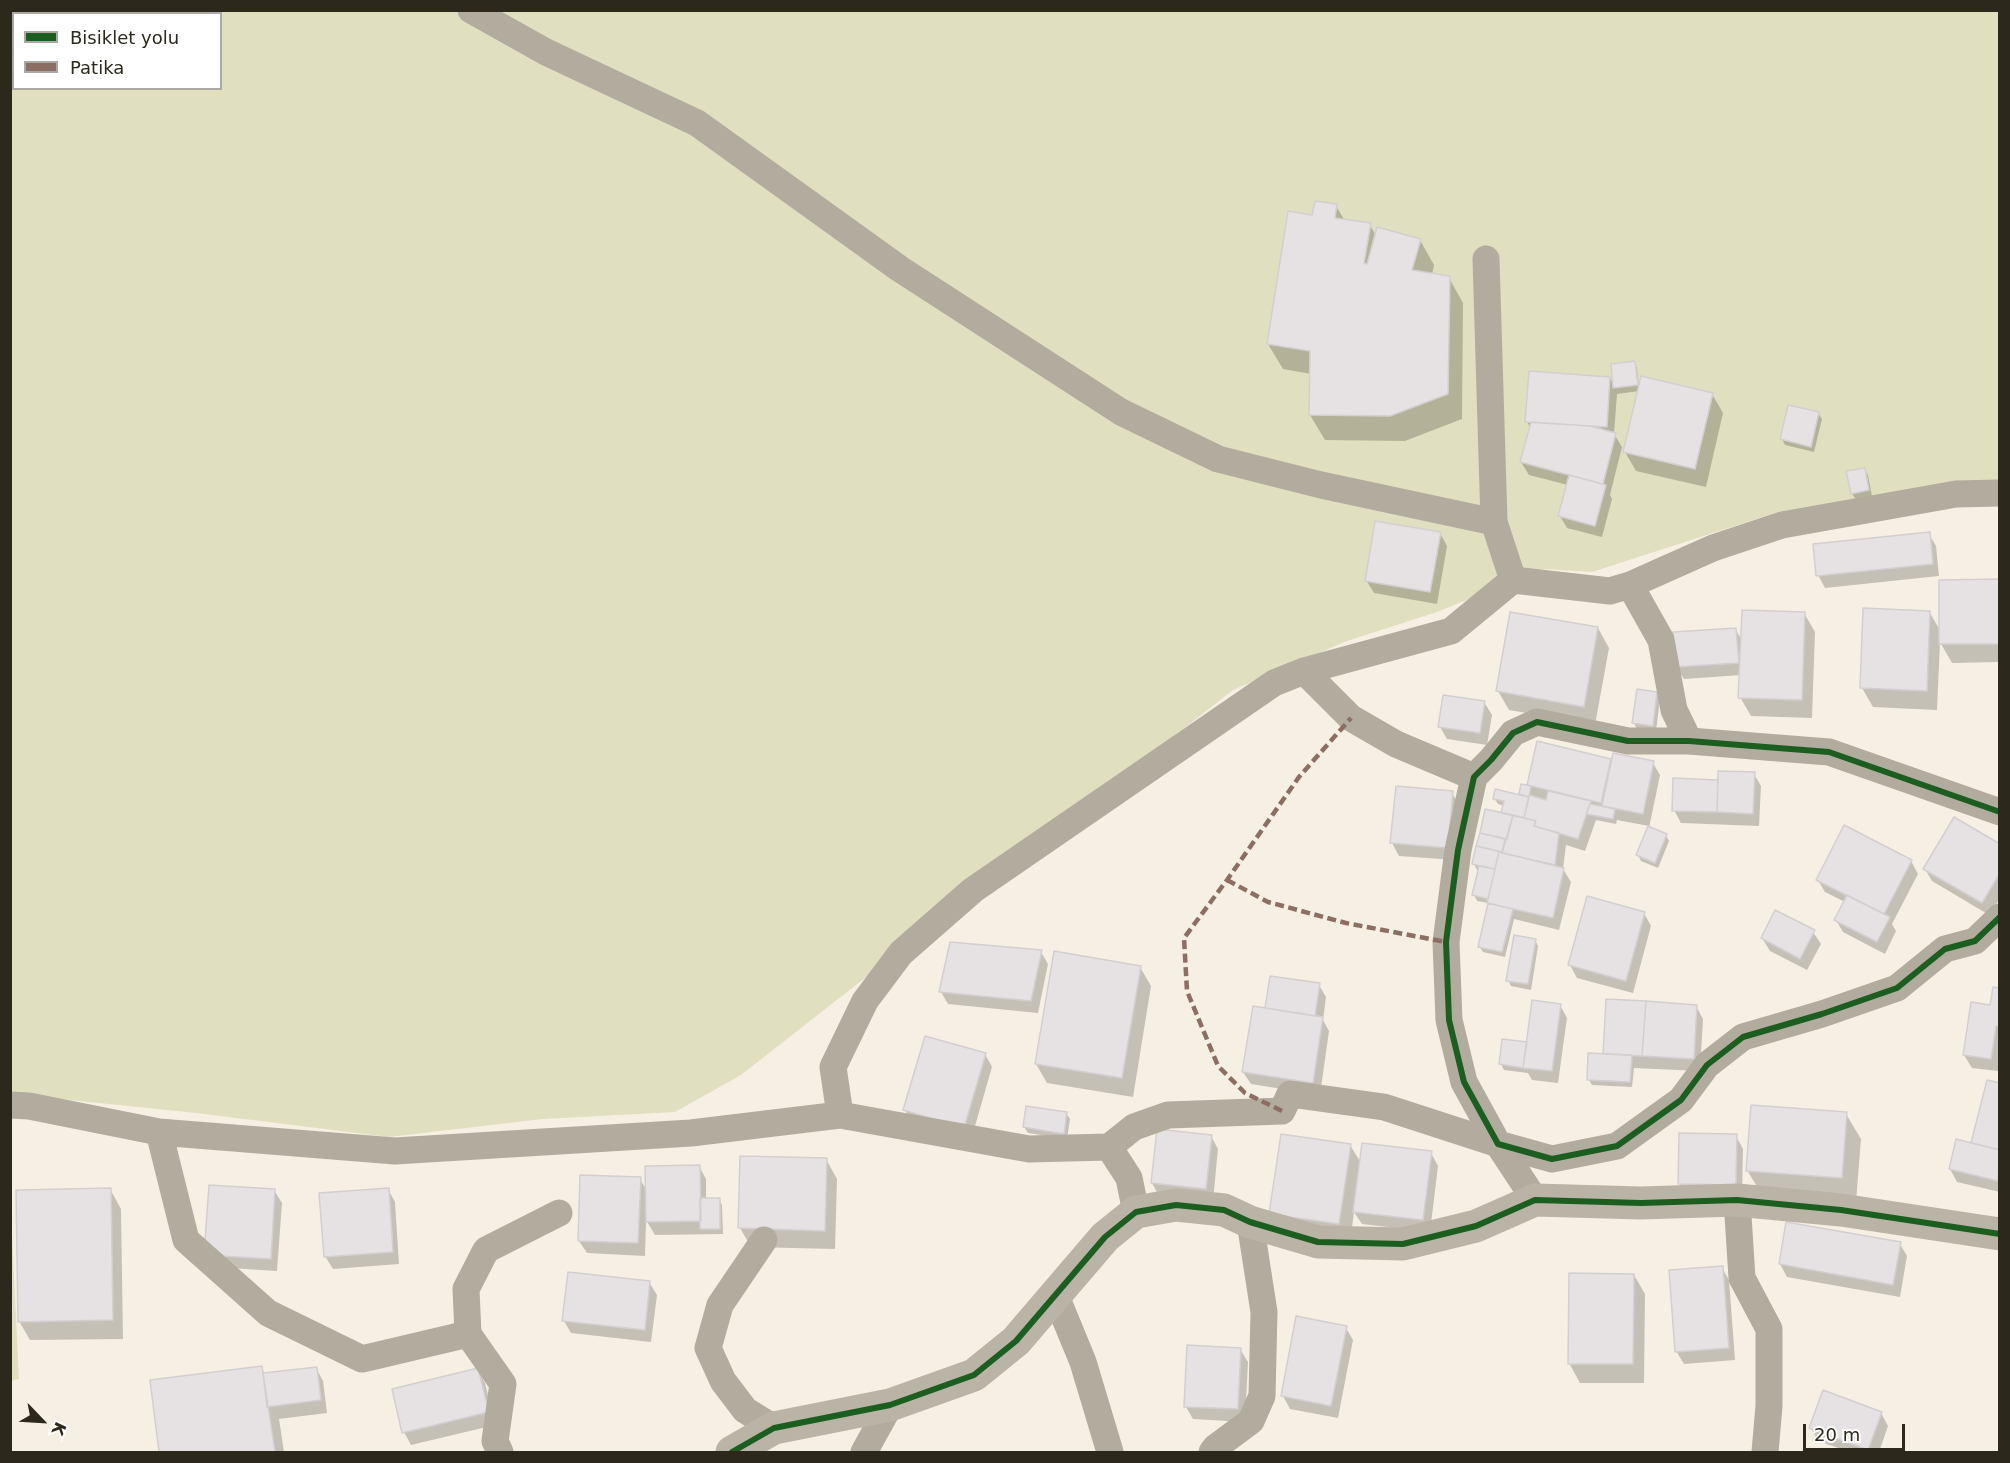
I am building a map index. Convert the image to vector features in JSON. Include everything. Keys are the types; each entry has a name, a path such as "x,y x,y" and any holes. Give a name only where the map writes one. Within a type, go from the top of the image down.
{"street":[{"path":"471,10 546,52 696,123 900,269 1121,412 1218,459 1494,522"},
{"path":"1486,259 1494,522 1513,580"},
{"path":"840,1115 833,1067 865,1001 901,953 973,890 1274,683 1304,671 1451,631 1513,580 1610,591 1630,585 1713,548 1782,525 1956,494 2000,493"},
{"path":"1630,585 1661,640 1674,710 1689,741"},
{"path":"1304,671 1351,718 1396,744 1474,777"},
{"path":"1536,1200 1498,1144 1464,1082 1449,1020 1446,942 1458,850 1474,777 1513,733 1537,722 1628,741 1689,741 1829,752 2000,812"},
{"path":"10,1105 29,1106 159,1132 394,1151 691,1133 840,1115 1029,1149 1109,1147 1134,1127 1168,1115 1282,1111 1290,1094 1384,1107 1552,1160 1617,1146 1681,1100 1707,1065 1743,1037 1822,1014 1897,988 1945,949 1975,941 2000,917"},
{"path":"159,1132 186,1240 268,1313 362,1359 468,1334"},
{"path":"1109,1147 1130,1178 1136,1212"},
{"path":"732,1452 774,1428 890,1405 974,1376 1016,1341 1105,1237 1136,1212 1176,1205 1224,1210 1250,1222 1318,1242 1403,1244 1476,1226 1536,1200 1641,1203 1737,1200 1841,1210 2000,1234"},
{"path":"1737,1200 1742,1278 1769,1329 1769,1406 1765,1452"},
{"path":"500,1452 495,1441 503,1384 468,1334 466,1289 486,1250 560,1213"},
{"path":"1212,1452 1251,1421 1262,1396 1264,1312 1250,1222"},
{"path":"764,1240 720,1305 708,1348 723,1381 745,1410 774,1428"},
{"path":"1055,1294 1083,1362 1110,1452"},
{"path":"864,1452 890,1405"}],"green space":[{"path":"11,11 1999,11 1999,480 1778,512 1592,572 1544,569 1437,612 1347,641 1233,690 741,1075 675,1112 543,1119 389,1137 196,1113 11,1094"},
{"path":"11,1214 19,1379 10,1381"}],"building":[{"path":"1315,201 1337,204 1335,218 1371,223 1364,263 1367,264 1377,227 1421,239 1412,270 1450,276 1448,394 1390,416 1309,415 1310,351 1267,344 1288,211 1312,215"},
{"path":"1635,361 1638,385 1613,388 1611,364"},
{"path":"1529,371 1610,377 1607,427 1525,422"},
{"path":"1641,376 1713,393 1695,469 1623,452"},
{"path":"1788,405 1819,412 1811,447 1780,439"},
{"path":"1531,422 1590,426 1616,433 1603,484 1520,462"},
{"path":"1865,468 1869,490 1851,494 1846,471"},
{"path":"1569,475 1606,485 1595,526 1558,516"},
{"path":"1375,521 1441,532 1430,592 1365,581"},
{"path":"1930,532 1933,564 1816,576 1813,544"},
{"path":"2000,579 2000,644 1939,644 1939,580"},
{"path":"1863,608 1930,611 1927,691 1860,688"},
{"path":"1742,610 1805,612 1802,700 1738,698"},
{"path":"1510,612 1598,627 1584,707 1496,691"},
{"path":"1736,628 1739,663 1675,667 1673,632"},
{"path":"1637,689 1657,692 1653,726 1632,723"},
{"path":"1443,695 1485,701 1480,733 1438,727"},
{"path":"1537,741 1611,759 1601,803 1527,785"},
{"path":"1613,753 1654,761 1643,814 1602,806"},
{"path":"1718,771 1755,772 1753,814 1717,812"},
{"path":"1673,778 1718,780 1717,812 1672,811"},
{"path":"1521,784 1531,786 1529,797 1519,794"},
{"path":"1396,786 1453,791 1448,848 1390,843"},
{"path":"1495,789 1529,797 1524,818 1501,813 1504,801 1493,799"},
{"path":"1548,791 1591,801 1578,839 1534,826 1536,821 1524,818 1529,795 1546,800"},
{"path":"1590,804 1615,809 1613,819 1586,814"},
{"path":"1485,809 1513,815 1507,839 1480,833"},
{"path":"1513,815 1536,821 1534,826 1559,833 1555,865 1502,853"},
{"path":"1954,817 2000,844 2000,873 1982,903 1923,869"},
{"path":"1844,825 1912,860 1884,914 1816,880"},
{"path":"1648,826 1667,834 1655,863 1636,855"},
{"path":"1480,833 1505,839 1502,852 1476,846"},
{"path":"1476,846 1499,851 1495,869 1472,864"},
{"path":"1499,852 1564,868 1553,918 1487,903"},
{"path":"1479,866 1495,869 1488,899 1472,895"},
{"path":"1847,895 1890,917 1877,942 1834,920"},
{"path":"1587,896 1645,912 1626,981 1568,965"},
{"path":"1488,903 1513,909 1502,952 1478,947"},
{"path":"1775,910 1815,930 1800,959 1761,938"},
{"path":"1514,935 1536,939 1528,984 1506,981"},
{"path":"950,942 1042,950 1031,1001 939,992"},
{"path":"1054,951 1141,966 1122,1078 1035,1064"},
{"path":"1270,976 1320,983 1315,1016 1265,1008"},
{"path":"1993,987 2000,988 2000,1027 1996,1026 1991,1059 1963,1055 1971,1002 1990,1005"},
{"path":"1606,999 1646,1001 1642,1056 1603,1054"},
{"path":"1532,1000 1561,1004 1552,1071 1523,1068"},
{"path":"1646,1001 1697,1005 1694,1059 1642,1056"},
{"path":"1253,1006 1323,1017 1313,1083 1242,1072"},
{"path":"925,1036 986,1053 964,1128 903,1110"},
{"path":"1502,1039 1527,1042 1523,1068 1499,1064"},
{"path":"1588,1053 1632,1055 1630,1082 1587,1080"},
{"path":"1987,1080 2000,1083 2000,1150 1971,1143"},
{"path":"1751,1105 1847,1112 1842,1178 1746,1171"},
{"path":"1026,1106 1067,1112 1064,1134 1023,1127"},
{"path":"1157,1129 1212,1135 1206,1189 1151,1183"},
{"path":"1679,1133 1737,1134 1736,1185 1678,1184"},
{"path":"1281,1134 1351,1144 1339,1224 1269,1214"},
{"path":"1956,1139 2000,1150 1998,1181 1949,1169"},
{"path":"1362,1143 1432,1151 1423,1220 1353,1212"},
{"path":"740,1156 827,1158 825,1231 738,1228"},
{"path":"700,1165 701,1221 646,1222 645,1166"},
{"path":"580,1175 641,1177 638,1243 578,1241"},
{"path":"209,1185 275,1189 271,1259 204,1255"},
{"path":"111,1188 113,1320 18,1322 16,1190"},
{"path":"389,1188 393,1252 324,1257 319,1193"},
{"path":"700,1198 720,1198 720,1229 700,1229"},
{"path":"1786,1222 1901,1242 1893,1285 1779,1264"},
{"path":"1723,1266 1729,1348 1675,1352 1669,1270"},
{"path":"568,1272 650,1281 645,1330 562,1321"},
{"path":"1569,1273 1634,1274 1633,1364 1568,1364"},
{"path":"1296,1316 1347,1326 1331,1406 1281,1396"},
{"path":"1187,1345 1241,1348 1238,1409 1184,1407"},
{"path":"262,1366 275,1452 159,1452 150,1380"},
{"path":"317,1367 321,1400 267,1407 263,1373"},
{"path":"478,1368 489,1412 402,1433 392,1389"},
{"path":"1823,1390 1882,1412 1868,1450 1809,1428"}],"marked path":[{"path":"1282,1111 1245,1093 1218,1066 1187,991 1184,938 1299,777 1351,718"},
{"path":"1227,880 1268,902 1346,923 1446,942"}],"cycle path":[{"path":"2000,812 1829,752 1689,741 1628,741 1537,722 1513,733 1474,777 1458,850 1446,942 1449,1020 1464,1082 1498,1144 1552,1159 1617,1146 1681,1100 1707,1065 1743,1037 1822,1014 1897,988 1945,949 1975,941 2000,917"},
{"path":"732,1452 774,1428 890,1405 974,1375 1016,1341 1105,1237 1136,1212 1176,1205 1224,1210 1250,1222 1318,1242 1403,1244 1476,1226 1535,1200 1641,1203 1737,1200 1841,1210 2000,1234"}]}
